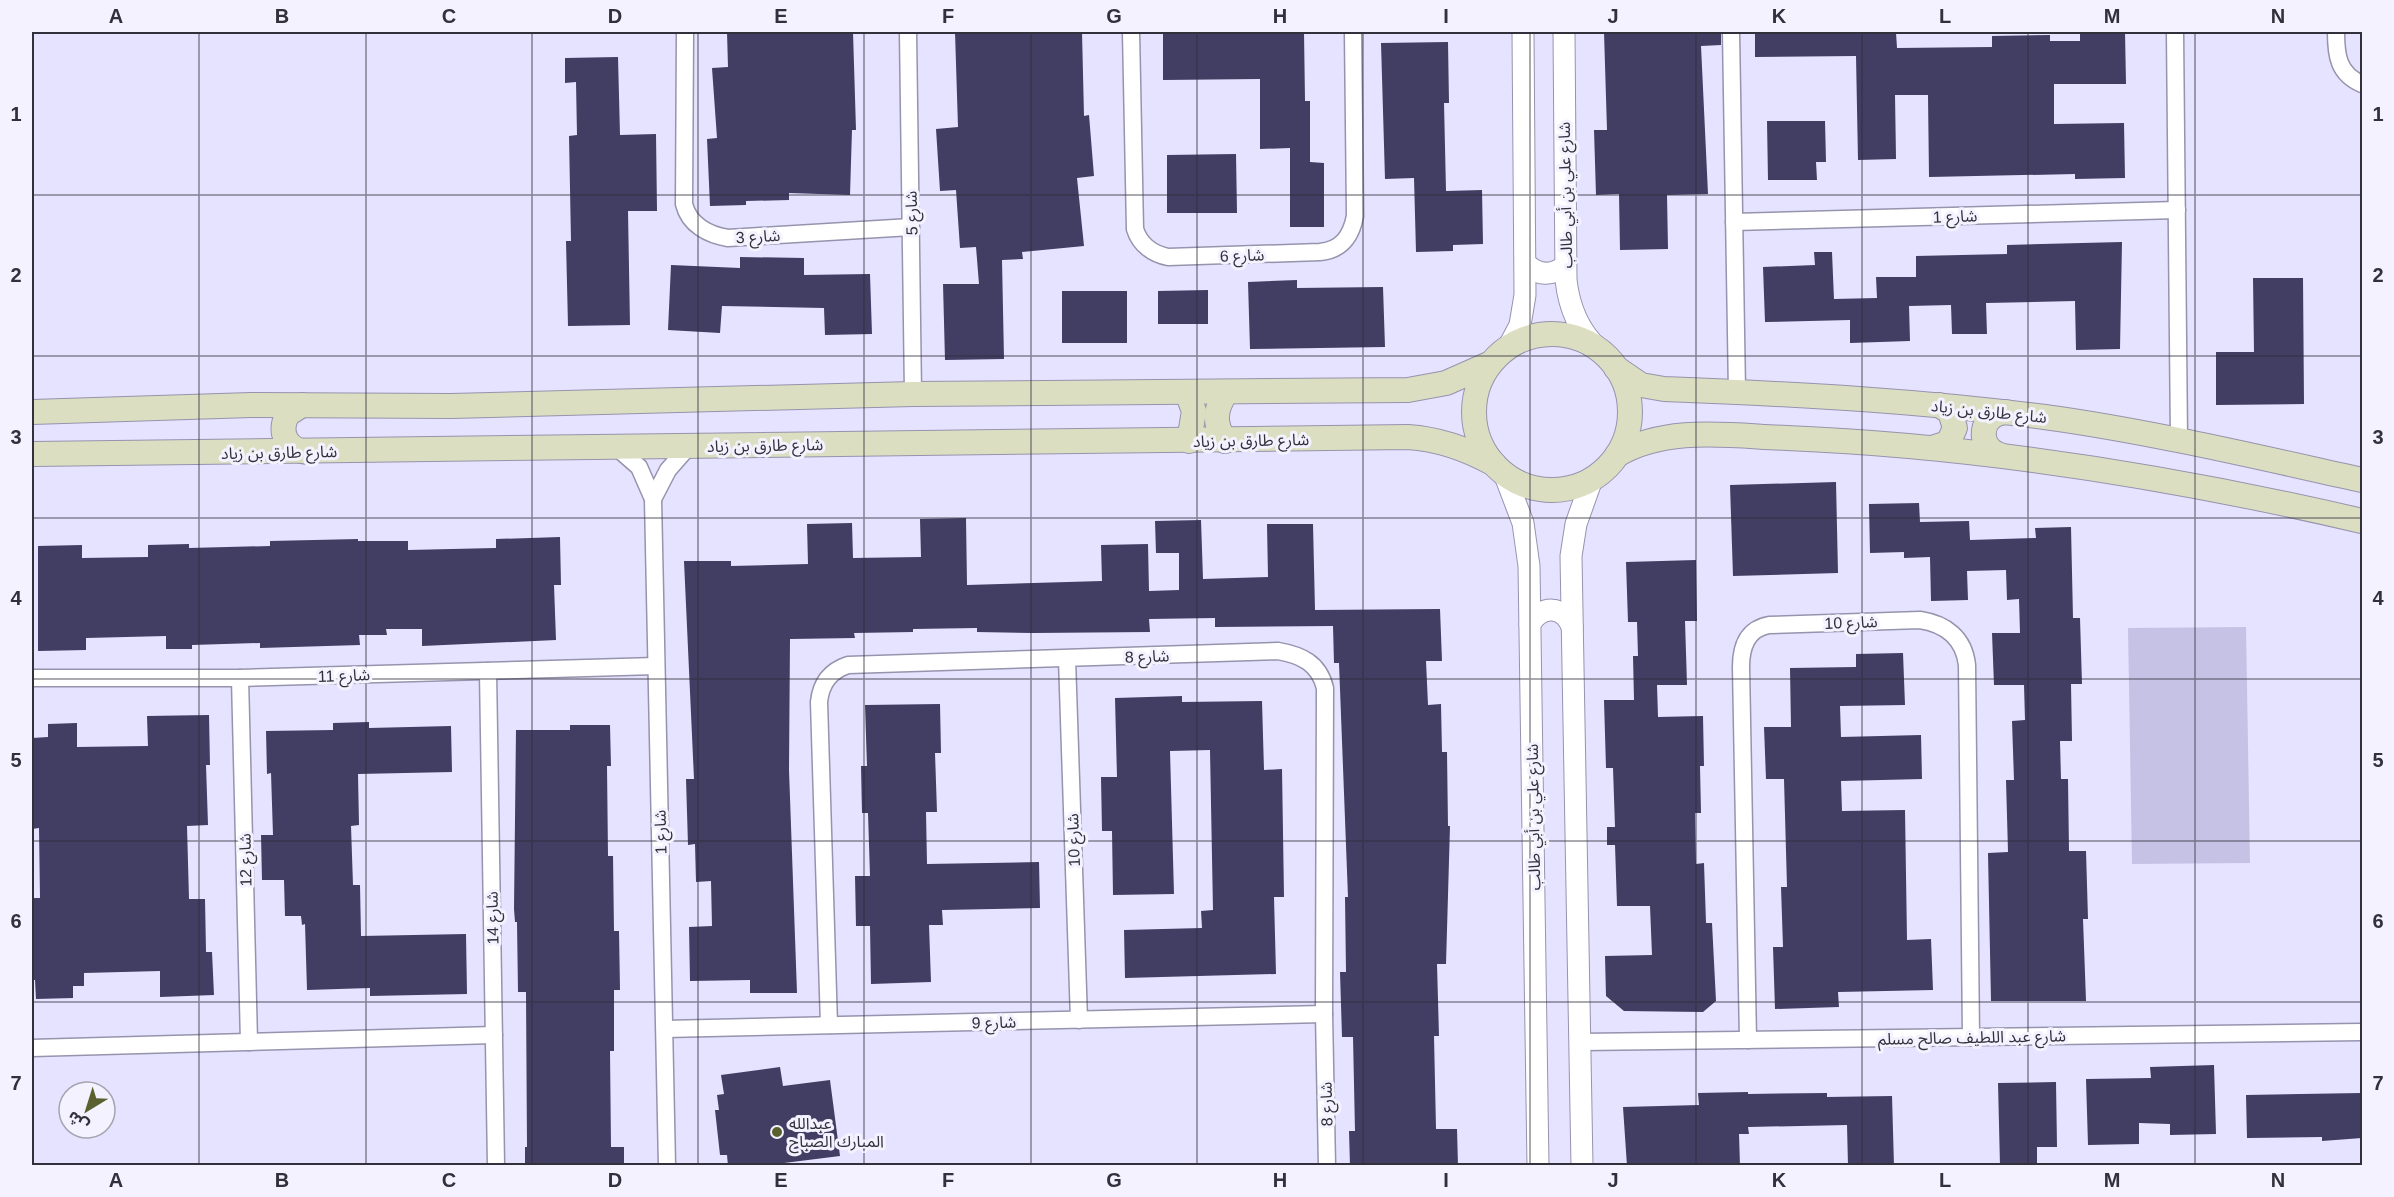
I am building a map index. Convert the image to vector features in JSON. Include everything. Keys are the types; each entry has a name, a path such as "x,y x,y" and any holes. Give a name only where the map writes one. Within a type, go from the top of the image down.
{"main road":[{"path":"1547,334 1574,337 1598,350 1616,368 1627,391 1630,417 1624,443 1617,455 1592,479 1570,488 1547,490 1524,485 1499,469 1480,441 1474,415 1477,388 1490,364 1509,346 1534,336 1547,334"},
{"path":"32,412 302,405 451,406 913,394 1226,393 1414,389 1446,383 1490,364"},
{"name":"شارع طارق بن زياد","path":"1616,368 1634,381 1648,387 1939,405 2006,412 2179,441 2362,480"},
{"path":"1187,393 1194,411 1189,441"},
{"path":"1226,393 1217,412 1220,432 1226,441"},
{"path":"302,405 288,414 283,429 285,438 292,448 309,452"},
{"path":"1932,448 1948,443 1955,428 1950,412 1939,405"},
{"path":"2000,455 1988,447 1983,434 1988,420 1996,414 2006,412"},
{"path":"1617,455 1644,442 1677,436 1828,440 1932,448 2109,470 2254,496 2362,521"},
{"name":"شارع طارق بن زياد","path":"32,454 309,452 613,445 1226,441 1414,437 1462,448 1499,469"}],"street":[{"name":"شارع 3","path":"685,32 684,204 694,223 709,233 728,238 911,227"},
{"name":"شارع 5","path":"908,32 913,394"},
{"name":"شارع 6","path":"1131,32 1135,230 1140,240 1149,249 1168,257 1320,252 1335,250 1347,238 1355,216 1353,32"},
{"path":"1509,346 1522,316 1526,264 1523,32"},
{"name":"شارع علي بن أبي طالب","path":"1564,32 1565,266 1568,294 1575,317 1598,350"},
{"path":"1731,32 1737,392"},
{"path":"2175,32 2179,441"},
{"path":"2336,32 2336,52 2340,65 2352,78 2362,84"},
{"name":"شارع 1","path":"1734,222 2177,210"},
{"path":"1526,264 1541,274 1558,271 1565,266"},
{"name":"شارع 1","path":"613,445 639,468 653,499 667,1166"},
{"name":"شارع 1","path":"653,499 668,470 689,446"},
{"name":"شارع علي بن أبي طالب","path":"1499,469 1526,536 1530,624 1538,1166"},
{"path":"1582,1166 1572,541 1581,505 1592,479"},
{"path":"1530,624 1538,613 1552,609 1565,615 1572,627"},
{"name":"شارع 10","path":"1748,1040 1741,667 1744,644 1753,630 1769,625 1920,620 1939,625 1953,634 1963,647 1967,665 1971,1037"},
{"name":"شارع 8","path":"829,1025 819,702 826,680 836,670 848,665 1278,651 1304,659 1318,669 1325,688 1324,1014 1327,1166"},
{"name":"شارع 10","path":"1067,659 1079,1020"},
{"name":"شارع 11","path":"32,678 240,678 656,666"},
{"name":"شارع 14","path":"488,670 496,1166"},
{"name":"شارع 12","path":"240,678 249,1042"},
{"name":"شارع 9","path":"665,1029 1324,1014"},
{"name":"شارع عبد اللطيف صالح مسلم","path":"1581,1042 2362,1032"},
{"path":"32,1048 494,1035"}],"shaded area":[{"path":"2246,627 2250,863 2132,864 2128,628"}],"building":[{"path":"727,32 853,32 856,130 852,130 850,195 789,193 789,200 746,201 746,205 710,206 707,139 717,138 712,68 728,67"},
{"path":"955,32 1082,32 1084,116 1089,115 1094,176 1077,178 1084,246 1022,252 1023,259 1002,260 1004,359 945,360 943,284 979,284 976,247 960,248 956,190 940,191 936,129 958,127"},
{"path":"1163,32 1304,32 1305,101 1310,101 1310,162 1324,163 1324,227 1290,227 1290,148 1260,149 1260,79 1163,80"},
{"path":"1604,32 1721,32 1721,45 1701,46 1708,194 1667,195 1668,249 1620,250 1619,194 1596,195 1594,130 1607,130"},
{"path":"1755,32 1896,33 1897,48 1992,47 1992,36 2050,35 2050,41 2080,41 2080,32 2125,32 2126,84 2054,84 2054,124 2124,123 2125,178 2075,179 2075,174 1929,177 1928,95 1895,95 1896,159 1858,160 1856,56 1755,57"},
{"path":"1448,42 1449,103 1444,103 1446,191 1482,190 1483,244 1453,245 1453,251 1416,252 1414,178 1385,179 1381,43"},
{"path":"618,57 620,135 656,134 657,211 628,211 630,325 568,326 566,241 571,241 569,136 577,135 576,82 565,83 565,58"},
{"path":"1767,121 1825,121 1826,162 1816,162 1817,180 1768,180"},
{"path":"1236,154 1237,213 1167,213 1167,155"},
{"path":"2122,242 2120,349 2076,350 2075,301 1986,303 1987,334 1952,334 1951,305 1909,306 1910,341 1850,343 1850,320 1765,322 1763,267 1815,265 1814,252 1832,252 1834,299 1877,298 1876,277 1916,277 1916,256 2007,254 2007,245"},
{"path":"740,257 804,258 804,275 870,274 872,334 825,335 824,308 722,306 720,333 668,330 671,265 740,268"},
{"path":"2253,278 2303,278 2304,404 2216,405 2216,352 2254,352"},
{"path":"1297,280 1297,288 1383,287 1385,347 1250,349 1248,282"},
{"path":"1208,290 1208,324 1158,324 1158,291"},
{"path":"1062,291 1127,291 1127,343 1062,343"},
{"path":"1836,482 1838,573 1733,576 1730,485"},
{"path":"1919,503 1920,522 1969,521 1970,540 2036,538 2035,528 2071,527 2073,618 2080,618 2082,684 2071,684 2072,741 2060,741 2061,779 2068,779 2069,851 2086,851 2088,919 2083,919 2086,1001 1991,1001 1988,853 2008,852 2006,780 2014,780 2012,721 2025,720 2024,685 1994,685 1992,633 2020,633 2019,599 2007,600 2006,570 1967,571 1968,600 1931,601 1930,557 1904,558 1904,552 1870,553 1869,504"},
{"path":"966,518 967,585 1102,581 1101,545 1148,544 1149,591 1179,590 1179,553 1156,553 1155,521 1201,520 1203,579 1268,577 1267,524 1313,524 1315,610 1440,609 1442,661 1426,661 1428,705 1441,704 1442,752 1447,752 1448,826 1450,826 1446,964 1437,964 1439,1036 1434,1036 1436,1129 1457,1129 1458,1166 1350,1166 1349,1131 1355,1131 1353,1037 1342,1037 1340,972 1346,972 1345,897 1348,897 1339,663 1334,663 1333,626 1215,627 1215,618 1149,619 1150,632 1032,633 977,632 977,628 913,629 913,632 854,633 855,638 790,639 789,770 797,993 750,993 750,980 690,981 689,927 712,926 711,881 696,882 695,844 688,845 686,779 694,779 684,561 731,561 731,566 808,564 807,524 852,523 853,558 921,557 920,519"},
{"path":"560,537 561,585 554,585 556,640 422,646 422,629 386,629 387,635 359,635 360,645 260,648 260,643 192,645 192,649 166,649 166,636 86,638 86,650 38,651 38,546 82,545 82,558 148,557 148,545 189,544 189,548 270,546 270,541 358,539 358,541 408,541 408,550 496,548 496,539"},
{"path":"1696,560 1697,621 1685,621 1687,685 1657,685 1658,717 1703,716 1704,766 1700,766 1701,813 1695,813 1696,864 1704,863 1706,923 1712,923 1716,1001 1703,1012 1624,1011 1606,996 1605,956 1652,955 1650,906 1617,906 1615,845 1607,845 1607,827 1615,827 1613,768 1606,768 1604,700 1634,700 1633,656 1638,656 1637,622 1628,622 1626,562"},
{"path":"1903,653 1905,705 1840,706 1841,737 1921,735 1922,779 1841,781 1842,811 1905,810 1907,940 1931,939 1933,990 1838,992 1839,1007 1775,1009 1773,947 1783,947 1781,887 1787,887 1784,779 1766,779 1764,727 1791,727 1790,668 1856,667 1856,654"},
{"path":"1182,696 1182,702 1262,701 1264,770 1282,769 1284,897 1274,897 1276,974 1125,978 1124,930 1202,928 1201,911 1213,910 1210,750 1170,751 1174,894 1113,895 1112,831 1102,831 1101,777 1117,777 1115,698"},
{"path":"940,704 941,753 935,753 937,812 926,812 927,864 1039,862 1040,908 942,910 943,925 929,925 931,982 871,984 870,926 856,926 855,876 870,876 868,813 862,813 861,766 867,766 865,705"},
{"path":"209,715 210,765 206,765 208,825 187,826 189,899 205,899 206,952 212,952 214,995 160,997 160,971 84,973 84,986 73,986 73,998 36,999 35,980 32,980 32,898 40,898 39,828 32,829 32,738 48,737 48,724 77,723 77,747 148,746 147,716"},
{"path":"369,722 369,728 451,726 452,772 358,774 359,825 351,826 353,885 360,885 361,936 466,934 467,994 370,996 370,988 307,990 305,924 302,925 301,916 285,916 284,880 262,880 261,835 273,835 271,773 267,774 266,731 333,730 333,723"},
{"path":"570,725 610,725 611,766 607,766 608,856 613,856 614,931 619,931 620,990 614,990 614,1051 610,1051 611,1147 624,1147 624,1166 525,1166 525,1147 527,1147 526,992 518,992 517,922 515,922 514,909 516,730 570,730"},
{"path":"2214,1065 2216,1134 2170,1135 2170,1124 2139,1123 2139,1144 2088,1145 2086,1079 2151,1078 2150,1067"},
{"name":"عبدالله المبارك الصباح","path":"780,1067 783,1086 830,1080 840,1156 784,1163 785,1166 728,1166 727,1155 720,1155 715,1110 719,1110 717,1095 724,1094 721,1075"},
{"path":"2056,1082 2057,1147 2037,1147 2037,1166 2000,1166 1998,1083"},
{"path":"1748,1092 1748,1094 1827,1093 1827,1097 1892,1096 1894,1166 1848,1166 1847,1125 1748,1127 1749,1134 1739,1134 1740,1166 1627,1166 1623,1107 1699,1105 1698,1093"},
{"path":"2362,1093 2362,1138 2322,1141 2322,1137 2247,1138 2246,1095"}],"place":[{"name":"عبدالله المبارك الصباح","path":"777,1132"}]}
